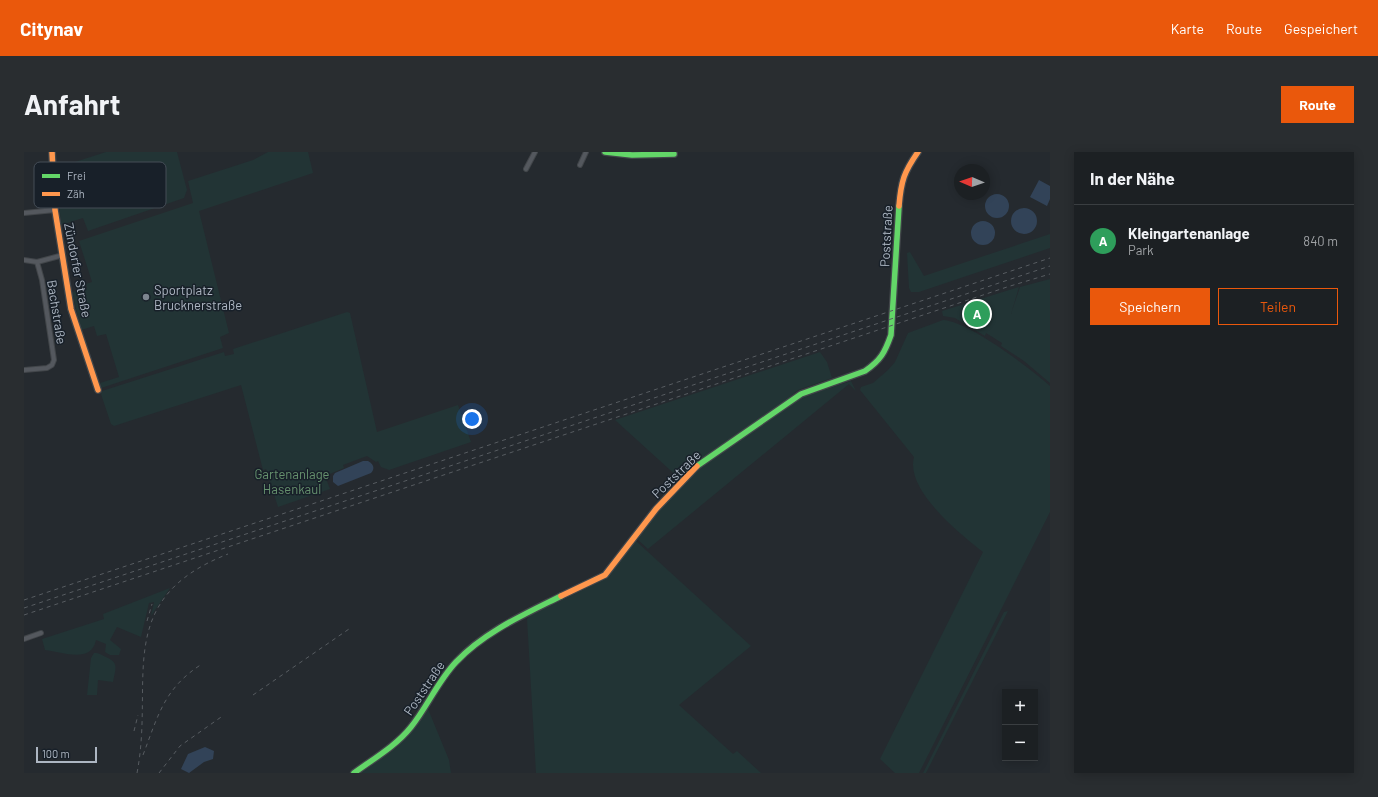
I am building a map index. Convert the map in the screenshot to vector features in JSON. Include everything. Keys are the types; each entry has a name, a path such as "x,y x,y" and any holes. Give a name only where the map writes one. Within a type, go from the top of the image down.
{"street":[{"name":"Zündorfer Straße","path":"52,152 53,162"},
{"path":"526,169 534,152"},
{"path":"580,165 586,152"},
{"path":"605,152 632,155 674,154"},
{"name":"Poststraße","path":"354,773 393,745 410,728 455,663 476,643 526,614 605,575 656,509 692,471 708,457 801,394 865,372 880,360 888,348 891,335 900,190 905,170 918,152"},
{"name":"Zündorfer Straße","path":"55,210 72,309 98,390"},
{"path":"24,213 55,210"},
{"path":"24,260 36,262 63,255"},
{"name":"Bachstraße","path":"24,370 47,368 52,365 54,360 42,282 39,266 36,262"},
{"path":"24,639 40,633"}],"green space":[{"path":"106,152 177,152 187,190 184,198 166,204 166,162 75,162"},
{"name":"Sportplatz Brucknerstraße","path":"268,152 308,152 313,173 199,211 229,333 220,337 223,348 101,388 100,383 119,377 106,334 97,336 94,326 81,330 72,292 87,288 86,284 92,282 79,241 193,203 188,181 253,160"},
{"path":"60,208 155,208 88,231 83,218 61,225"},
{"path":"1050,234 1050,248 919,292 911,292 909,288 907,253 910,252 924,276"},
{"path":"1050,279 1050,383 1024,361 1001,346 1002,343 986,333 985,336 955,318 943,316 942,311 1019,287 1011,314 1020,287"},
{"name":"Gartenanlage Hasenkaul","path":"347,312 350,313 377,432 458,405 471,442 389,470 381,467 378,461 376,462 367,456 343,465 344,468 325,476 330,489 278,507 266,469 263,470 241,385 114,426 111,424 101,394 102,391 224,352 225,356 234,354 233,349"},
{"path":"943,320 954,322 983,337 1014,357 1050,386 1050,512 919,773 895,773 880,759 983,552 949,523 926,497 913,470 914,457 860,390 861,387 873,383 895,362 908,333"},
{"path":"820,352 827,362 832,378 798,390 787,400 701,459 680,479 615,420"},
{"path":"851,381 856,391 849,384 648,549 636,538 684,482 707,461 802,397"},
{"path":"636,541 751,646 679,705 733,754 737,751 761,773 536,773 527,619 529,616 599,582 607,576 632,542"},
{"path":"170,588 151,616 154,602 149,603 141,637 117,627 110,640 121,649 119,655 110,655 105,652 106,644 96,640 93,647 88,652 82,654 75,655 45,650 42,639 104,619 103,614"},
{"path":"1008,611 926,773 923,773 1004,612"},
{"path":"94,653 110,659 116,667 113,682 98,680 97,695 87,695 91,658"},
{"path":"428,709 449,760 451,773 361,773 396,748"}],"water":[{"path":"1039,180 1050,186 1050,199 1047,206 1030,197"},
{"path":"997,194 1002,195 1006,197 1009,206 1006,215 997,218 988,215 985,206 986,200 990,200 990,196"},
{"path":"1024,208 1033,212 1037,221 1033,230 1024,234 1015,230 1011,221 1015,212"},
{"path":"983,221 992,224 995,233 992,242 983,245 974,242 971,233 974,224"},
{"path":"363,461 368,461 373,465 373,470 371,473 338,486 333,482 333,476 335,473"},
{"path":"205,747 214,751 213,759 204,762 189,773 181,769 188,754"}],"railway":[{"path":"24,600 1050,258"},
{"path":"24,608 1050,266"},
{"path":"24,615 1007,287 1050,274"},
{"path":"137,773 141,739 145,646 153,619 167,595 191,573 228,554"},
{"path":"147,621 152,604"},
{"path":"253,695 349,629"},
{"path":"143,755 158,715 171,693 189,673 202,664"},
{"path":"134,731 138,715"},
{"path":"159,773 180,746 224,715"}],"traffic: fast":[{"path":"605,152 632,155 674,154"},
{"path":"697,466 801,394 865,371 879,359 887,346 891,335 899,206"},
{"path":"354,773 405,734 417,719 450,669 467,651 506,624 561,596"}],"traffic: slow":[{"path":"52,152 53,162"},
{"path":"899,206 904,177 909,165 918,152"},
{"path":"55,208 71,309 98,390"},
{"path":"561,596 605,575 656,509 697,466"}],"place":[{"name":"Sportplatz Brucknerstraße","path":"146,297"},
{"name":"Kleingartenanlage","path":"977,314"}]}
